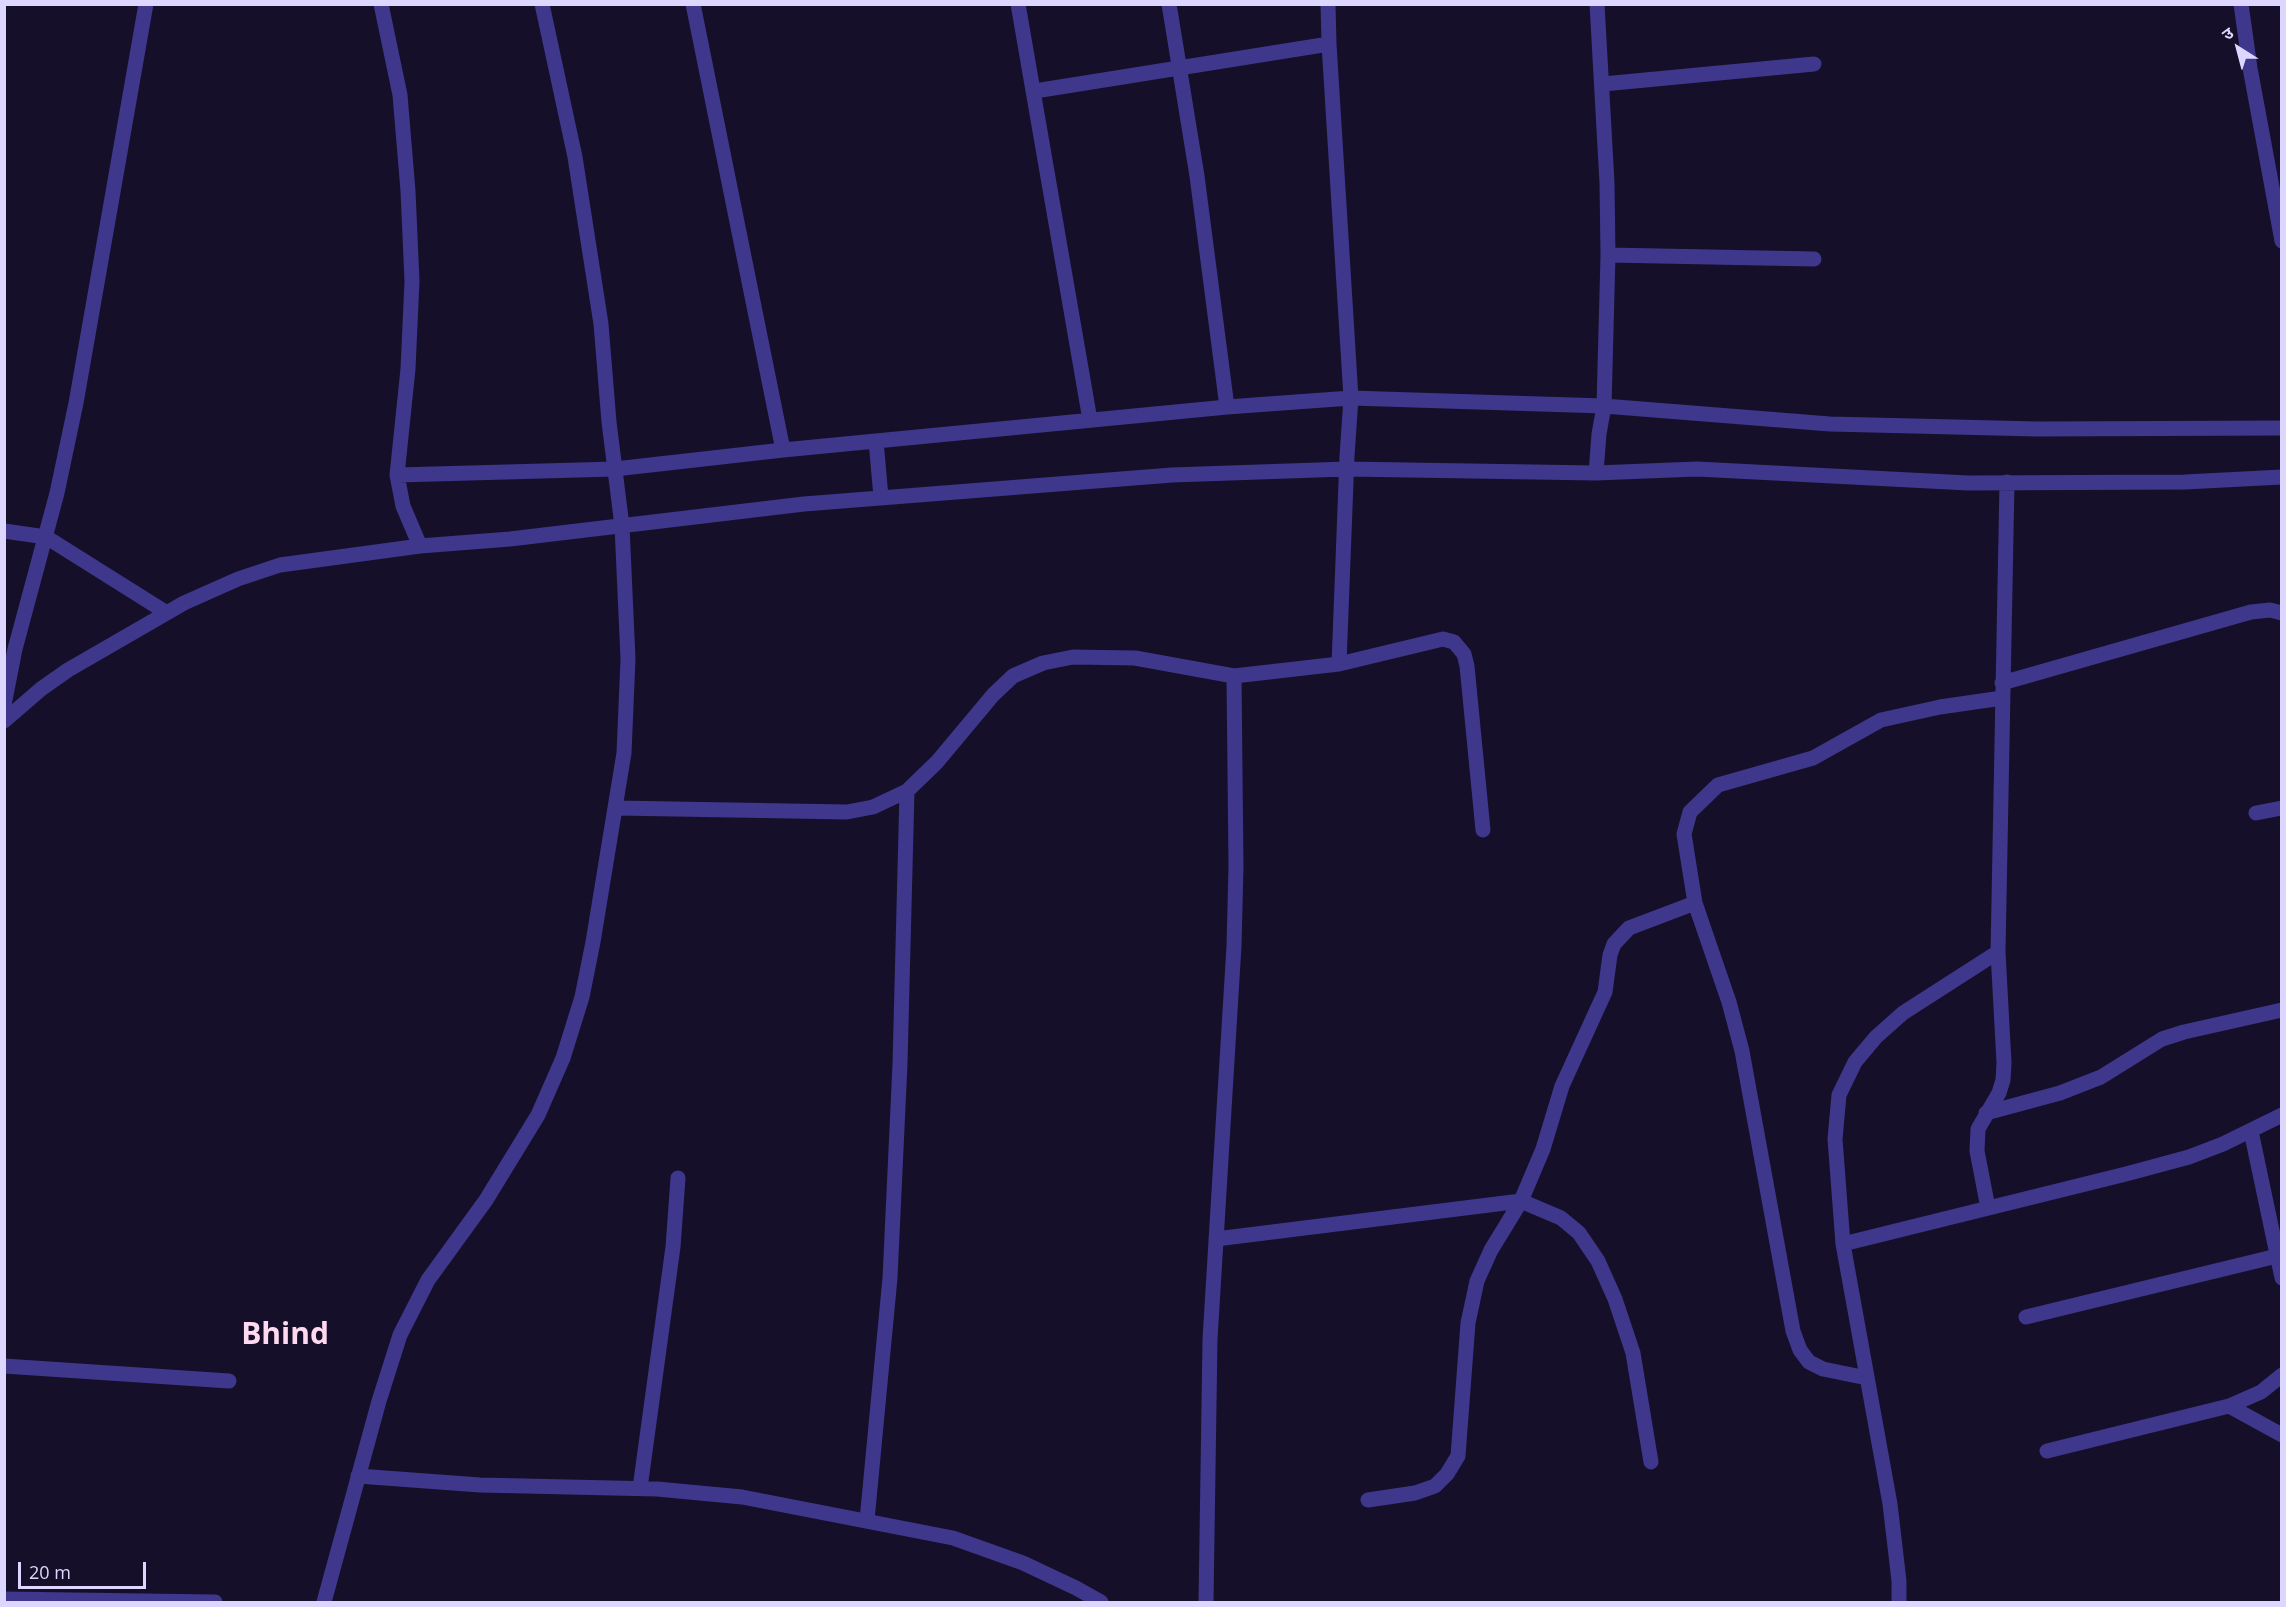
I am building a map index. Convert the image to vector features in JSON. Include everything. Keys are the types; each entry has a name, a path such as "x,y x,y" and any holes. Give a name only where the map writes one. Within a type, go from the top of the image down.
{"street":[{"path":"6,699 10,645 20,631 46,537 76,403 146,4"},
{"path":"381,4 400,94 412,281 408,369 397,475 402,506 418,539"},
{"path":"324,1602 379,1401 400,1335 428,1280 486,1200 538,1115 563,1058 582,997 624,753 628,659 622,526 616,487 601,324 575,157 542,4"},
{"path":"693,4 783,450"},
{"path":"1018,4 1090,420"},
{"path":"1169,4 1197,176 1227,407"},
{"path":"1328,4 1351,398 1346,462 1339,664"},
{"path":"1597,4 1603,84 1608,255 1605,406 1599,434 1597,466"},
{"path":"2241,4 2250,68 2282,241"},
{"path":"1035,92 1329,44"},
{"path":"1603,84 1814,64"},
{"path":"1608,255 1814,259"},
{"path":"397,475 615,469 1090,420 1351,398 1605,406 1830,424 2037,429 2282,428"},
{"path":"876,441 881,492"},
{"path":"4,721 41,689 68,670 167,613 238,579 280,565 418,539 510,539 881,492 1346,462 1697,469 1968,483 2185,482 2282,477"},
{"path":"1988,1208 1977,1151 1978,1130 1999,1094 2004,1080 1998,952 2007,483"},
{"path":"4,531 46,537 167,613"},
{"path":"1867,1378 1823,1369 1809,1362 1800,1350 1793,1331 1742,1051 1729,1002 1695,903 1684,834 1690,813 1718,785 1813,758 1881,720 2002,691 2251,612 2270,610 2282,613"},
{"path":"616,808 847,812 873,807 907,791 938,762 993,694 1013,676 1043,663 1073,657 1135,658 1234,676 1339,664 1443,639 1454,642 1464,654 1467,666 1483,830"},
{"path":"1206,1602 1210,1339 1235,923 1234,676"},
{"path":"867,1520 890,1278 900,1064 907,791"},
{"path":"2256,813 2282,808"},
{"path":"1368,1500 1415,1494 1435,1486 1448,1474 1458,1456 1468,1323 1477,1281 1491,1250 1521,1201 1542,1149 1562,1086 1605,992 1610,955 1614,944 1629,928 1695,903"},
{"path":"1899,1602 1899,1581 1890,1504 1843,1244 1834,1139 1839,1095 1855,1062 1876,1036 1903,1013 1998,952"},
{"path":"1986,1113 2060,1093 2101,1077 2163,1039 2184,1032 2282,1010"},
{"path":"1843,1244 2188,1157 2251,1131 2282,1115"},
{"path":"2251,1131 2282,1278"},
{"path":"640,1488 673,1247 678,1178"},
{"path":"1215,1239 1521,1201 1545,1210 1579,1233 1598,1261 1615,1299 1633,1353 1651,1462"},
{"path":"2026,1317 2277,1256"},
{"path":"4,1366 229,1381"},
{"path":"2047,1450 2229,1406 2261,1392 2282,1375"},
{"path":"2229,1406 2282,1435"},
{"path":"358,1476 480,1485 640,1488 742,1497 953,1538 1023,1563 1101,1602"},
{"path":"4,1599 214,1602"}],"district":[{"name":"Bhind","path":"285,1335"}]}
